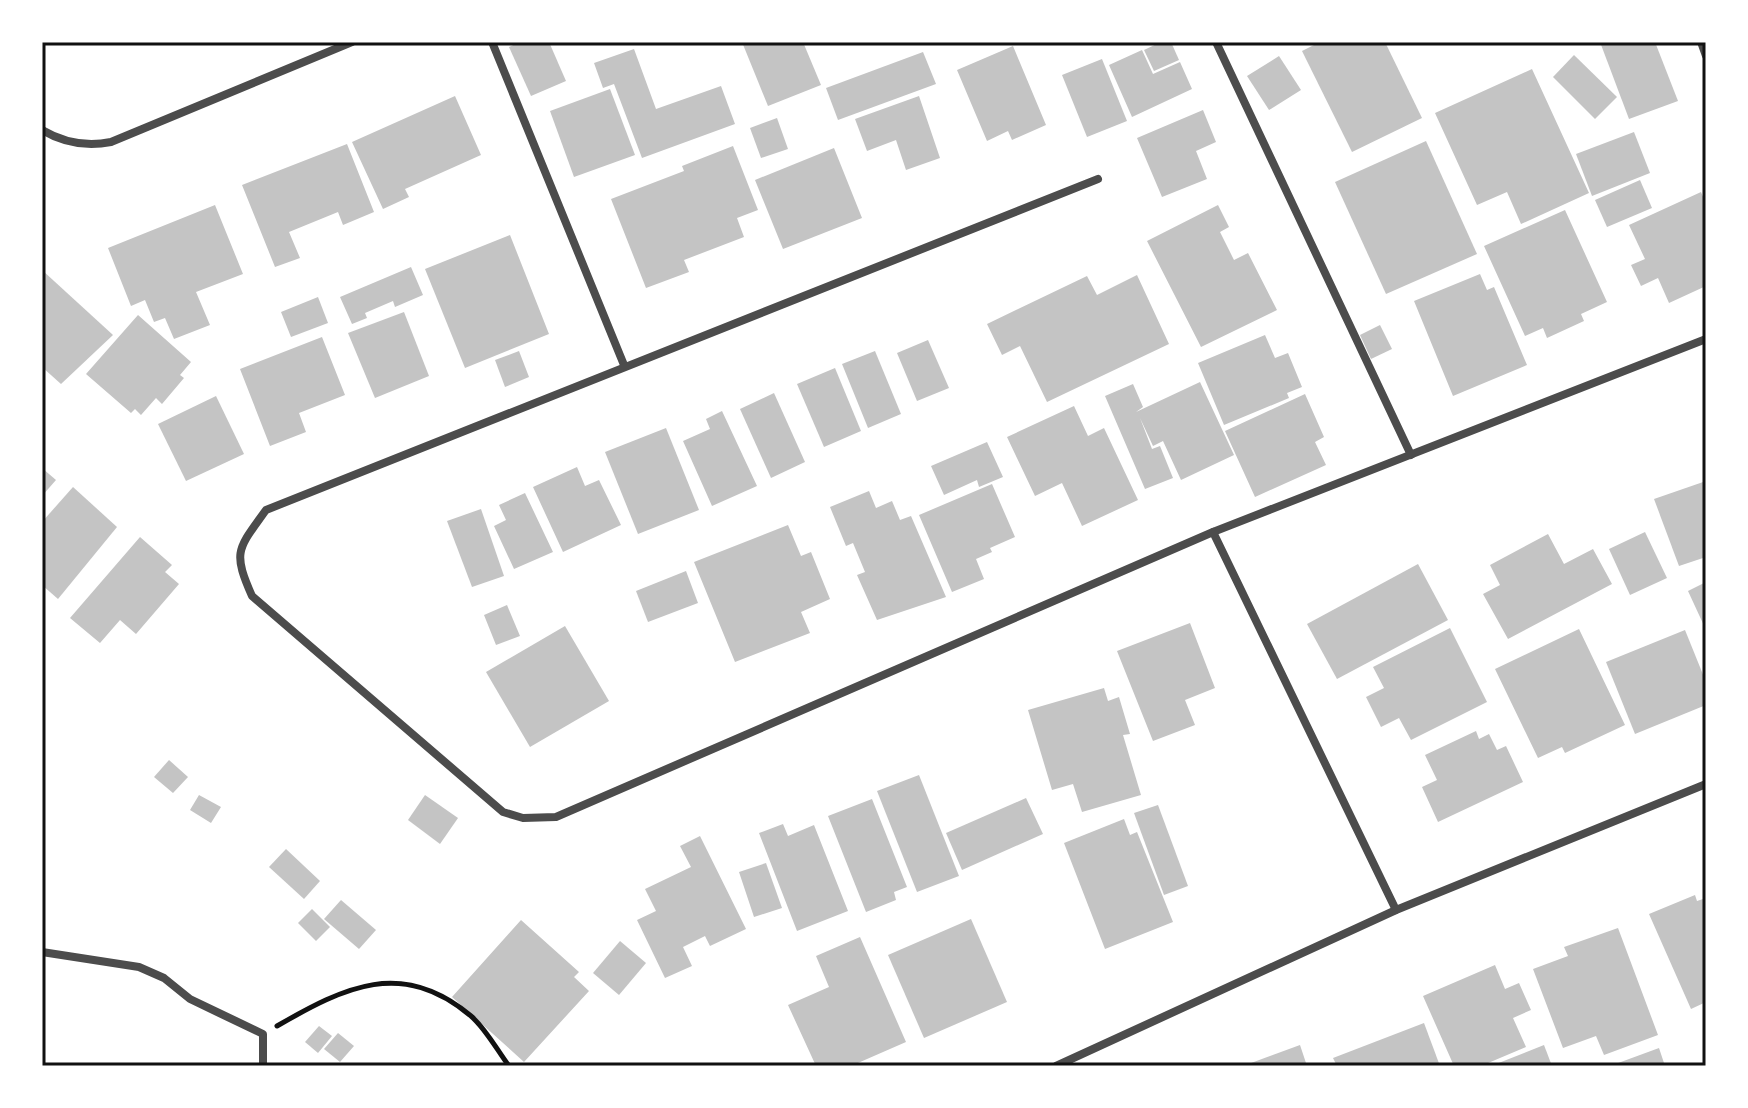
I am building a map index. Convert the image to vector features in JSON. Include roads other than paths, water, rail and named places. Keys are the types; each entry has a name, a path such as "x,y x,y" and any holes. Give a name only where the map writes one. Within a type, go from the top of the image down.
{"street":[{"path":"42,130 66,142 91,146 111,142 352,42"},
{"path":"492,42 624,365"},
{"path":"1216,42 1411,455"},
{"path":"1701,42 1706,56"},
{"path":"1098,179 266,510 242,545 238,563 252,596 503,812 523,818 556,817 1213,532 1706,339"},
{"path":"1213,532 1396,910"},
{"path":"1056,1066 1396,910 1706,784"},
{"path":"42,952 139,967 164,978 190,999 263,1034 263,1066"}]}
